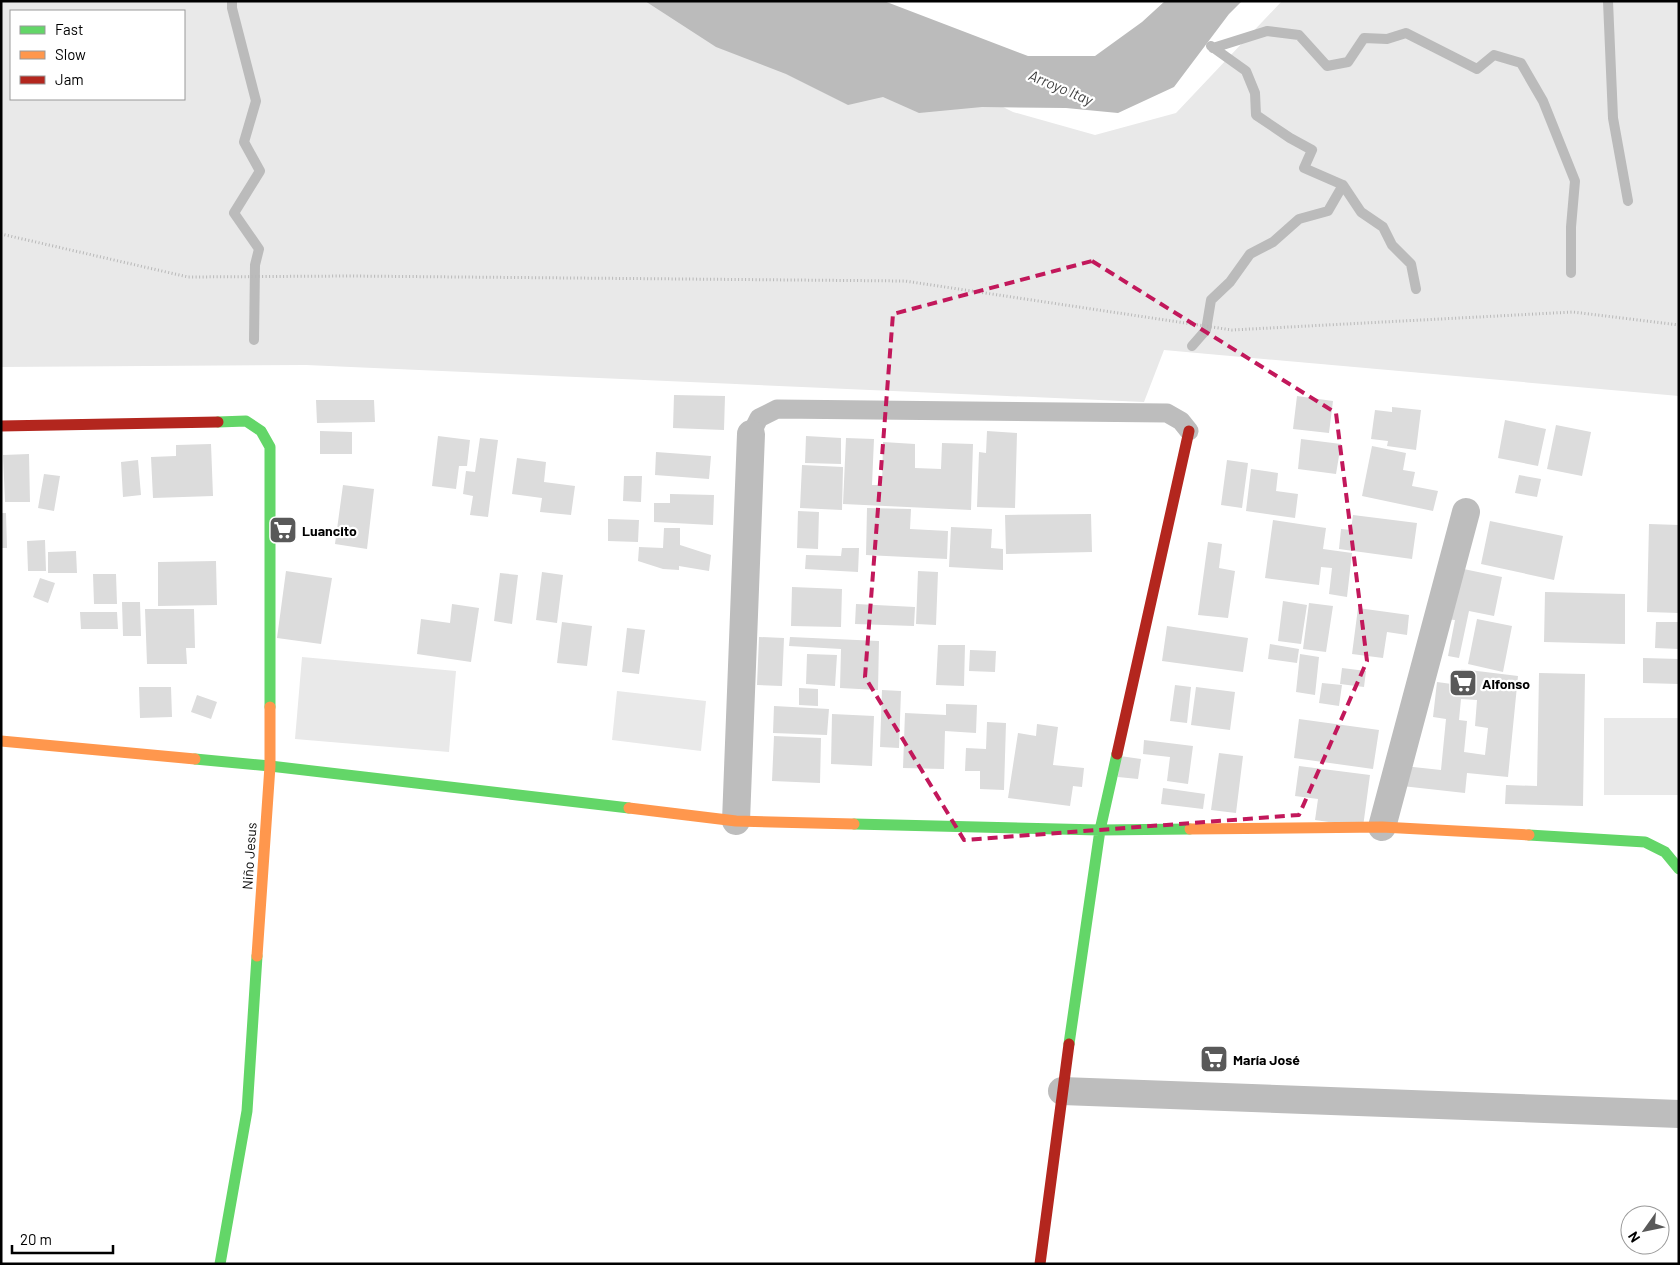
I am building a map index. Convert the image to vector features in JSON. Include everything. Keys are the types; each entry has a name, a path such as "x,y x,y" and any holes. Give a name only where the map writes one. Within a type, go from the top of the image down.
{"street":[{"name":"Niño Jesus","path":"1,426 246,420 262,431 270,447 270,766 247,1111 220,1264"},
{"path":"1040,1264 1062,1091 1100,830 1190,431"},
{"path":"736,821 751,434"},
{"path":"1382,827 1466,512"},
{"path":"1,742 270,766 736,821 1100,830 1382,827 1645,842 1663,849 1679,869"},
{"path":"1062,1091 1679,1114"}],"lane":[{"path":"751,434 759,418 777,409 1167,413 1181,420 1190,431"}],"path":[{"path":"1,234 188,277 278,276 905,281 1232,330 1573,312 1679,326"}],"highlighted area":[{"path":"1092,261 1336,413 1367,661 1299,815 964,840 865,677 893,314"}],"shaded area":[{"path":"1,1 730,1 905,58 1013,112 1095,135 1176,113 1282,1 1679,1 1679,396 1164,350 1144,402 306,365 1,367"},
{"path":"302,657 456,671 449,752 295,739"},
{"path":"617,691 706,701 701,751 612,740"},
{"path":"1604,718 1679,718 1679,795 1604,795"}],"water":[{"name":"Arroyo Itay","path":"645,1 884,1 1028,56 1095,56 1142,22 1165,1 1242,1 1229,14 1174,87 1118,113 1066,108 982,107 919,113 883,97 848,105 786,74 716,47"}],"building":[{"path":"674,395 725,396 724,430 673,428"},
{"path":"1297,396 1333,401 1329,433 1293,429"},
{"path":"316,400 374,400 375,422 317,423"},
{"path":"1392,407 1421,410 1416,450 1387,446 1388,441 1371,439 1375,410 1392,412"},
{"path":"1505,420 1546,429 1538,466 1498,458"},
{"path":"1556,425 1591,432 1582,476 1547,469"},
{"path":"320,431 352,432 352,454 320,454"},
{"path":"987,431 1017,433 1015,508 977,507 979,452 986,453"},
{"path":"438,436 470,440 467,466 459,466 456,489 432,486"},
{"path":"806,436 841,438 841,464 805,463"},
{"path":"480,438 498,440 488,517 470,515 473,496 463,494 466,471 475,472"},
{"path":"846,438 874,439 872,485 882,485 883,442 915,444 915,468 941,469 942,443 973,444 971,510 843,504"},
{"path":"1301,439 1341,444 1336,474 1298,469"},
{"path":"211,444 213,496 153,498 151,457 176,456 176,445"},
{"path":"1372,446 1406,453 1403,470 1415,472 1412,486 1438,491 1433,511 1362,496"},
{"path":"656,452 711,456 709,479 655,475"},
{"path":"29,454 30,502 5,502 3,455"},
{"path":"517,458 546,462 544,482 575,486 571,515 540,512 542,498 512,494"},
{"path":"138,460 141,495 123,497 121,462"},
{"path":"1227,460 1248,463 1242,508 1221,505"},
{"path":"802,465 843,467 842,510 800,508"},
{"path":"1251,469 1278,473 1276,491 1298,494 1295,518 1246,511"},
{"path":"44,474 60,476 54,511 38,508"},
{"path":"1519,475 1541,479 1537,497 1515,493"},
{"path":"624,476 642,476 641,502 623,501"},
{"path":"343,485 374,489 367,549 335,544"},
{"path":"670,494 714,495 713,525 654,522 654,503 670,503"},
{"path":"867,508 911,509 910,529 948,531 947,559 866,555"},
{"path":"798,511 819,512 818,549 797,548"},
{"path":"1,513 6,513 7,548 1,548"},
{"path":"1091,514 1092,552 1006,554 1005,515"},
{"path":"1353,515 1417,523 1412,559 1339,549 1341,529 1351,530"},
{"path":"608,519 639,520 638,542 608,541"},
{"path":"1273,520 1326,528 1323,549 1352,553 1347,597 1329,594 1332,568 1321,567 1319,585 1265,578"},
{"path":"1490,521 1563,536 1554,580 1481,564"},
{"path":"1649,524 1679,525 1679,613 1647,612"},
{"path":"951,527 992,529 991,548 1003,549 1003,570 949,567"},
{"path":"664,528 680,528 680,545 711,555 709,571 679,566 679,570 663,569 638,561 639,547 663,548"},
{"path":"45,540 46,571 28,571 27,541"},
{"path":"1208,542 1222,544 1219,568 1235,571 1228,618 1198,615"},
{"path":"842,548 859,548 858,572 805,569 806,555 841,556"},
{"path":"76,551 77,573 48,573 48,552"},
{"path":"216,561 217,605 158,606 158,562"},
{"path":"1454,567 1502,577 1494,616 1469,611 1459,658 1448,656 1455,620 1444,619"},
{"path":"286,571 332,578 321,644 277,638"},
{"path":"918,571 938,572 936,625 916,624"},
{"path":"542,572 563,575 557,623 536,620"},
{"path":"500,573 518,575 512,624 494,621"},
{"path":"93,574 116,574 117,604 94,604"},
{"path":"40,578 55,583 48,603 33,597"},
{"path":"792,587 842,589 841,627 791,626"},
{"path":"1545,592 1625,594 1625,644 1544,642"},
{"path":"1283,601 1307,605 1301,644 1278,641"},
{"path":"122,602 140,602 141,636 123,636"},
{"path":"1309,603 1333,606 1326,652 1303,649"},
{"path":"452,604 479,608 471,662 417,654 421,619 450,623"},
{"path":"856,604 915,607 914,626 855,624"},
{"path":"1358,608 1409,615 1407,635 1387,632 1383,658 1352,654"},
{"path":"145,609 194,609 195,648 186,648 187,664 147,664"},
{"path":"80,612 117,612 118,629 81,629"},
{"path":"1477,619 1512,626 1503,672 1468,664"},
{"path":"562,622 592,626 587,666 557,663"},
{"path":"1656,622 1679,622 1679,649 1655,648"},
{"path":"1167,626 1248,638 1243,672 1162,661"},
{"path":"627,628 645,630 639,674 622,672"},
{"path":"759,637 784,638 782,686 757,685"},
{"path":"790,637 879,641 878,690 840,688 841,649 789,646"},
{"path":"1270,644 1299,649 1297,663 1268,659"},
{"path":"938,645 965,645 964,686 936,685"},
{"path":"970,650 996,651 995,672 969,671"},
{"path":"807,654 837,655 835,686 806,684"},
{"path":"1300,654 1319,657 1315,695 1296,692"},
{"path":"1643,658 1679,659 1679,684 1643,683"},
{"path":"1342,668 1366,671 1364,687 1340,684"},
{"path":"1461,669 1518,676 1508,777 1467,773 1465,793 1402,786 1404,766 1441,770 1446,719 1433,717 1437,682 1459,685","holes":["1461,699 1477,700 1475,726 1488,728 1485,755 1464,752 1467,721 1459,720"]},
{"path":"1539,673 1585,674 1583,806 1505,804 1506,785 1537,786"},
{"path":"1322,683 1342,685 1339,706 1319,703"},
{"path":"1175,685 1191,687 1187,723 1170,721"},
{"path":"139,687 171,687 172,717 140,718"},
{"path":"1196,687 1235,692 1230,730 1191,725"},
{"path":"799,688 818,689 818,706 799,705"},
{"path":"882,690 901,691 899,748 880,747"},
{"path":"197,695 217,702 211,719 191,712"},
{"path":"946,704 977,705 976,733 945,731 944,769 903,768 905,713 946,715"},
{"path":"774,706 829,709 827,735 773,733"},
{"path":"832,714 874,716 872,766 831,764"},
{"path":"1299,719 1379,730 1373,769 1294,758"},
{"path":"987,722 1006,723 1004,790 980,789 980,771 965,771 966,748 986,749"},
{"path":"1037,724 1058,727 1053,765 1084,768 1082,787 1073,786 1070,806 1008,798 1018,733 1036,736"},
{"path":"774,736 821,738 820,783 772,781"},
{"path":"1144,740 1193,746 1188,784 1167,781 1170,757 1143,754"},
{"path":"1219,753 1243,756 1236,813 1211,810"},
{"path":"1120,756 1141,759 1138,779 1118,777"},
{"path":"1299,766 1370,775 1363,827 1315,820 1318,799 1295,796"},
{"path":"1163,788 1205,794 1203,809 1161,804"}],"waterway":[{"path":"232,1 232,8 256,101 244,142 260,171 234,213 259,249 255,265 254,340"},
{"path":"1608,1 1613,118 1628,201"},
{"path":"1213,48 1267,31 1299,35 1327,66 1348,62 1364,38 1387,39 1406,33 1477,69 1494,55 1521,63 1543,101 1575,181 1571,227 1571,273"},
{"path":"1192,346 1206,330 1211,300 1230,282 1250,254 1273,242 1299,219 1328,211 1343,185 1304,168 1312,150 1256,115 1255,93 1246,71 1211,46"},
{"path":"1343,185 1361,212 1383,227 1392,245 1411,264 1416,289"}],"traffic: fast":[{"path":"218,422 246,421 261,431 270,447 270,707"},
{"path":"1069,1044 1100,830 1117,754"},
{"path":"195,759 629,808"},
{"path":"854,824 1100,830 1190,829"},
{"path":"1529,835 1645,842 1665,852 1679,869"},
{"path":"220,1264 247,1111 257,956"}],"traffic: slow":[{"path":"257,956 270,766 270,707"},
{"path":"1,741 195,759"},
{"path":"629,808 736,821 854,824"},
{"path":"1190,829 1382,827 1529,835"}],"traffic: jam":[{"path":"1,426 218,422"},
{"path":"1117,754 1189,431"},
{"path":"1040,1264 1069,1044"}],"place":[{"name":"Luancito","path":"283,530"},
{"name":"Alfonso","path":"1463,683"},
{"name":"María José","path":"1214,1059"}]}
